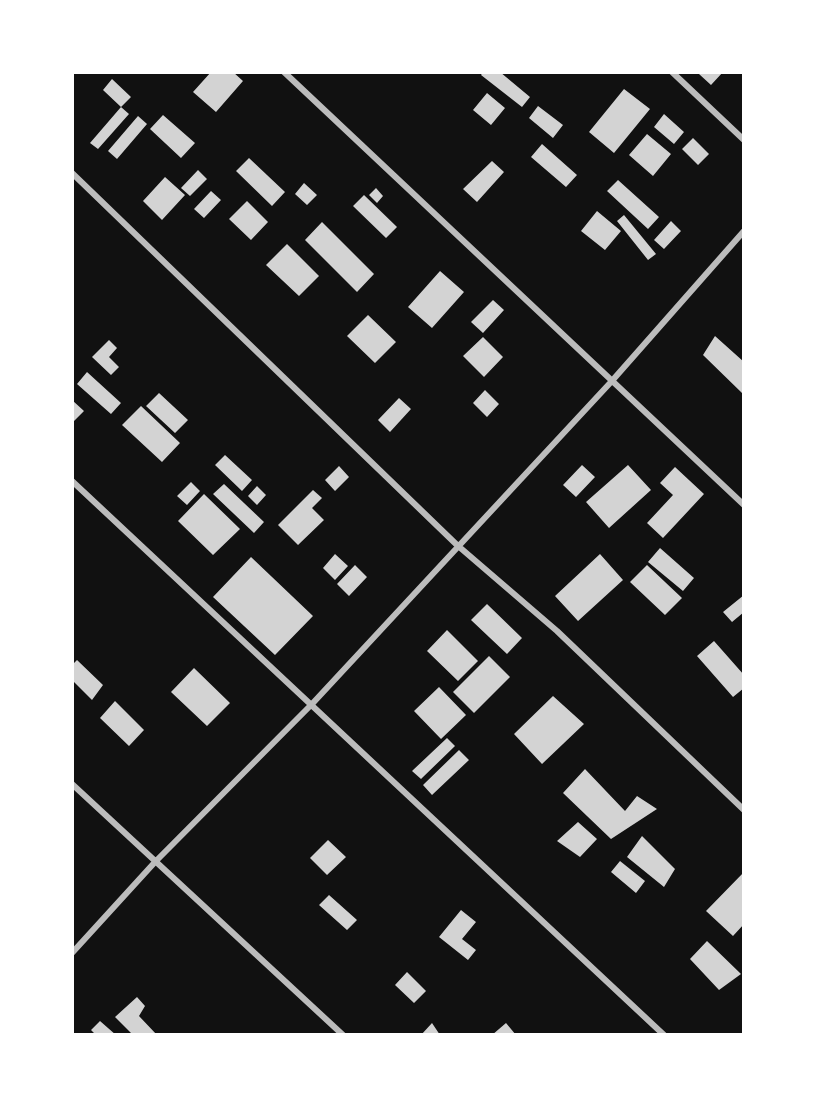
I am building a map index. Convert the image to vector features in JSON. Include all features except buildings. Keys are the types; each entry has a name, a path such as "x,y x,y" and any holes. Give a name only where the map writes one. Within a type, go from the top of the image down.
{"street":[{"path":"284,72 744,505"},
{"path":"672,72 744,140"},
{"path":"72,173 457,545 557,631 744,810"},
{"path":"72,953 155,862 312,704 457,545 611,382 744,231"},
{"path":"72,481 664,1035"},
{"path":"72,784 343,1035"}]}
